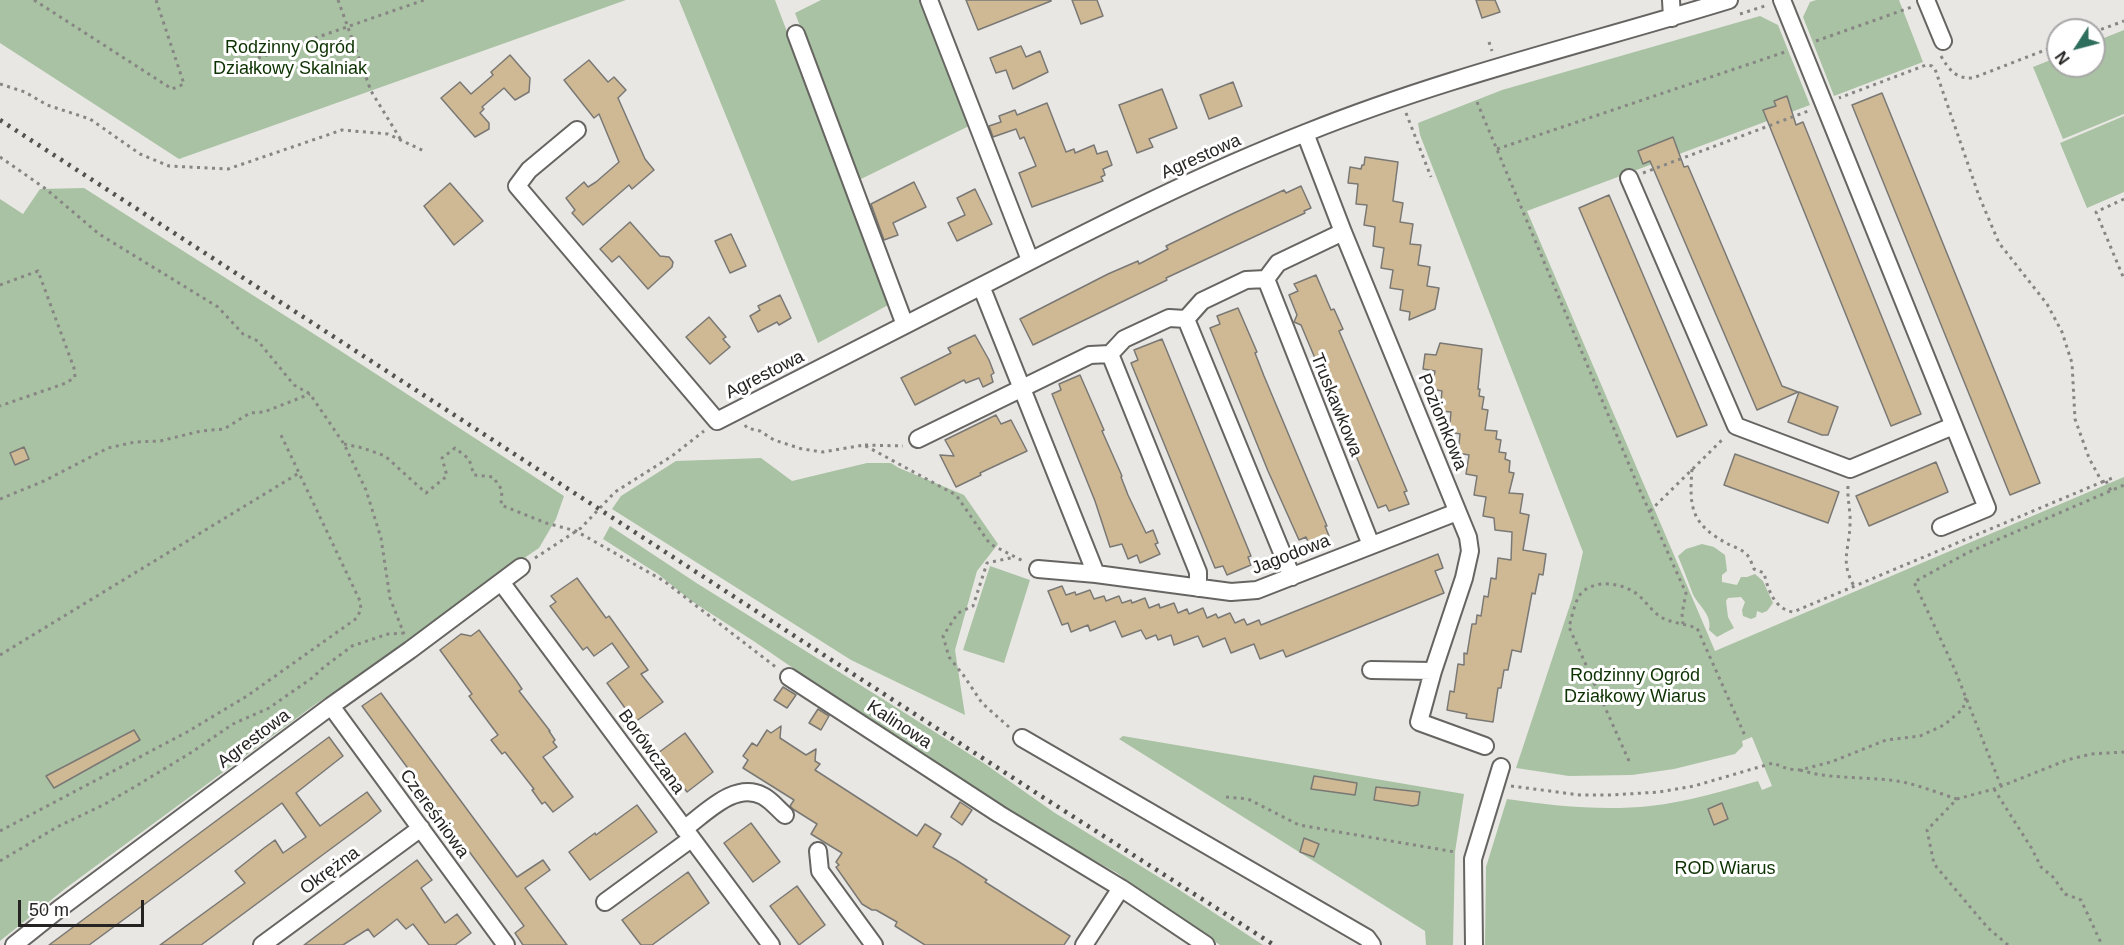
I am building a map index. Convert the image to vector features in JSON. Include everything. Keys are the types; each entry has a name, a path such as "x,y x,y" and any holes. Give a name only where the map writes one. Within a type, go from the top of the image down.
{"street":[{"path":"929,0 1030,260"},
{"path":"1671,0 1672,18"},
{"name":"Agrestowa","path":"717,421 1030,260 1200,178 1305,133 1454,79 1730,0"},
{"path":"1782,0 1988,508 1941,527"},
{"path":"1926,1 1941,46"},
{"path":"796,34 905,325"},
{"path":"577,130 530,170 518,186 717,421"},
{"name":"Poziomkowa","path":"1305,133 1343,232 1468,537 1470,551 1464,578 1433,671 1419,722 1485,746"},
{"path":"1629,178 1736,426 1850,469 1953,426"},
{"path":"1186,319 1202,301 1246,280 1266,279 1278,263 1343,232"},
{"name":"Truskawkowa","path":"1266,279 1371,545"},
{"path":"981,286 1096,574"},
{"path":"918,439 1090,355 1110,354 1124,339 1169,318 1186,319"},
{"path":"1186,319 1292,577"},
{"path":"1110,354 1198,572 1198,588"},
{"name":"Jagodowa","path":"1038,569 1096,574 1231,592 1257,590 1457,512"},
{"name":"Agrestowa","path":"14,945 331,706 521,567"},
{"name":"Borówczana","path":"501,582 771,945"},
{"path":"1371,670 1433,671"},
{"name":"Kalinowa","path":"789,677 999,814 1121,888 1206,945"},
{"name":"Czereśniowa","path":"331,706 506,945"},
{"path":"1022,738 1357,932 1367,938 1372,945"},
{"path":"1474,945 1473,858 1501,766"},
{"path":"605,902 688,834 729,796 748,790 765,797 785,815"},
{"name":"Okrężna","path":"262,945 421,828"},
{"path":"818,851 820,871 874,945"},
{"path":"1084,945 1121,888"}],"path":[{"path":"34,0 172,89 184,84 156,0"},
{"path":"338,0 370,91 401,140"},
{"path":"258,58 424,0"},
{"path":"1497,149 1926,1"},
{"path":"2106,28 2124,21"},
{"path":"1941,46 1948,69 1956,76 1964,78 1973,78 2046,50"},
{"path":"0,84 25,92 47,105 90,119 140,154 169,166 228,169 342,130 388,134 426,152"},
{"path":"1400,98 1431,177"},
{"path":"1477,102 1686,593 1682,614 1683,624"},
{"path":"1629,178 1824,105"},
{"path":"0,157 46,189 99,234 218,307 243,334 258,341 294,386 310,394 344,444 366,490 381,538 390,598 410,650"},
{"path":"2124,199 2096,212 2124,279"},
{"path":"0,285 38,271 74,368 75,377 66,383 0,406"},
{"path":"0,498 44,481 108,448 224,429 250,413 264,411 310,394"},
{"path":"735,411 747,428 760,431 774,440 802,449 823,452 864,446 895,447 909,445 918,439"},
{"path":"521,567 576,531 615,492 672,456 717,421"},
{"path":"1650,511 1736,426"},
{"path":"0,831 187,732 247,696 357,618 360,601 280,433"},
{"path":"344,444 385,456 426,494 447,476 442,458 455,448 469,459 474,475 493,477 502,490 501,505 546,523 576,531 664,581 789,677"},
{"path":"864,446 956,495 990,544 1038,569"},
{"path":"1850,469 1847,488 1850,530 1845,554 1846,571 1854,586"},
{"path":"0,655 299,473"},
{"path":"2111,491 2104,481 2115,477"},
{"path":"2001,786 1966,697 1914,582 1970,552 2124,485"},
{"path":"1016,557 987,563 973,606 958,613 943,636 949,657 982,703 1022,738"},
{"path":"1629,761 1569,627 1578,599 1583,592 1604,584 1617,584 1635,592 1666,620 1696,628 1746,738"},
{"path":"0,861 136,786 204,745 233,724 269,708 352,646 388,634 404,633"},
{"path":"1800,770 1831,762 1886,740 1920,736 1944,725 1964,709 1966,697"},
{"path":"2008,945 1989,927 1934,864 1927,830 1957,800 1995,789 2067,760 2091,754 2124,752"},
{"path":"1496,783 1545,791 1612,795 1659,792 1694,786 1773,763 1788,769 1817,775 1849,776 1907,783 1957,800"},
{"path":"1995,789 2041,867 2053,877 2065,894 2081,900 2102,945"},
{"path":"1226,796 1248,799 1299,825 1455,852"},
{"path":"1450,851 1455,858"}],"green space":[{"name":"Rodzinny Ogród Działkowy Skalniak","path":"0,0 626,0 179,159 0,43"},
{"path":"679,0 775,0 890,304 818,343"},
{"path":"821,0 920,0 969,126 859,180 795,13"},
{"path":"1816,0 1899,0 1923,62 1834,96 1803,17 1810,2"},
{"path":"1760,16 1778,25 1810,105 1527,211 1715,651 2124,477 2124,945 1485,945 1486,867 1507,799 1543,804 1614,808 1664,804 1691,799 1758,781 1762,790 1772,786 1752,737 1742,741 1743,746 1735,754 1674,769 1632,775 1569,776 1516,768 1572,599 1583,552 1420,135 1418,123 1502,90"},
{"path":"2124,30 2124,114 2063,139 2033,67 2046,62 2046,78 2106,78 2106,37"},
{"path":"2124,116 2124,192 2087,208 2060,143"},
{"path":"84,188 564,496 556,519 539,548 414,638 313,706 66,888 0,941 0,199 23,214 40,189"},
{"path":"761,458 792,481 867,463 891,463 964,495 998,544 977,571 955,650 965,715 851,660 612,509 621,496 676,461"},
{"path":"610,526 698,584 985,764 1055,813 1263,945 1220,945 1117,873 1072,848 908,747 690,600 658,574 603,539"},
{"path":"1702,544 1714,547 1725,555 1727,571 1722,575 1722,582 1737,585 1741,577 1755,574 1763,581 1773,603 1767,611 1762,613 1757,611 1756,617 1751,619 1743,616 1742,610 1745,602 1741,597 1728,598 1726,601 1728,617 1734,628 1717,637 1709,630 1709,619 1694,596 1678,556 1686,549"},
{"path":"990,566 1030,580 1004,663 963,650"},
{"path":"1123,736 1464,794 1455,852 1453,945 1426,945 1425,931 1119,739"}],"building":[{"path":"966,0 1051,0 1051,1 978,30"},
{"path":"1072,0 1097,0 1103,16 1081,24"},
{"path":"1476,0 1495,0 1500,12 1482,18"},
{"path":"1021,46 1026,57 1040,51 1048,72 1013,89 1006,70 996,73 990,58"},
{"path":"510,55 530,78 529,92 515,100 504,88 482,107 484,109 480,113 489,123 489,129 475,137 441,98 460,82 471,94 493,75 491,72"},
{"path":"589,60 608,82 614,77 626,90 618,98 645,159 654,170 632,189 629,185 583,225 572,213 575,210 566,198 584,182 588,187 596,182 619,162 599,114 594,118 564,80"},
{"path":"1233,82 1242,106 1209,119 1200,95"},
{"path":"1162,89 1177,128 1149,139 1153,147 1137,153 1119,105"},
{"path":"1882,93 2040,483 2010,495 1852,105"},
{"path":"1787,96 1796,125 1803,122 1921,414 1891,426 1763,110 1776,106 1774,101"},
{"path":"1047,103 1066,152 1074,149 1075,153 1094,145 1097,154 1107,151 1112,165 1103,169 1105,175 1101,177 1103,181 1032,207 1019,173 1036,166 1024,137 1020,139 1016,129 993,137 989,126 1001,122 999,116 1015,110 1017,115"},
{"path":"1673,137 1684,167 1688,166 1782,386 1798,392 1757,410 1650,161 1643,164 1638,151"},
{"path":"1365,157 1398,162 1393,201 1403,203 1400,222 1413,224 1410,244 1421,245 1418,265 1430,267 1427,286 1439,288 1435,309 1409,320 1410,312 1400,310 1403,290 1390,288 1393,270 1381,268 1384,248 1373,246 1375,227 1364,225 1367,205 1356,204 1358,184 1348,183 1350,167 1361,169"},
{"path":"914,182 926,207 893,223 898,235 884,240 871,204"},
{"path":"450,183 483,221 454,245 424,206"},
{"path":"1301,186 1311,208 1304,211 1305,213 1166,278 1167,280 1033,345 1020,319 1108,274 1138,261 1139,264 1168,249 1166,246 1232,214 1284,190 1286,193"},
{"path":"975,189 992,224 957,241 948,223 965,215 957,198"},
{"path":"1609,195 1707,425 1677,437 1579,208"},
{"path":"630,222 660,256 669,257 673,262 672,267 648,289 619,256 612,262 600,249"},
{"path":"731,234 746,266 730,273 715,241"},
{"path":"1316,275 1331,310 1334,309 1343,329 1339,331 1407,491 1404,492 1409,504 1389,511 1386,505 1378,508 1301,325 1294,322 1297,315 1289,295 1298,291 1294,284"},
{"path":"780,295 791,318 758,332 750,316 760,310 758,306"},
{"path":"1238,308 1327,526 1325,526 1329,536 1309,544 1306,537 1299,540 1268,471 1210,328 1220,324 1217,316"},
{"path":"709,317 726,337 723,339 730,347 710,364 686,337"},
{"path":"975,335 994,373 991,375 993,382 983,387 979,378 966,383 964,380 915,405 901,378 951,353 948,348"},
{"path":"1162,339 1251,556 1248,557 1251,565 1227,575 1223,566 1215,568 1131,363 1138,360 1134,350"},
{"path":"1440,343 1482,349 1478,389 1480,389 1479,396 1484,397 1482,409 1488,410 1485,430 1497,431 1496,439 1501,440 1499,452 1506,453 1505,459 1510,461 1509,472 1514,473 1509,493 1523,494 1520,513 1529,515 1523,550 1546,554 1543,575 1539,574 1535,594 1532,593 1521,652 1512,650 1508,670 1504,670 1501,688 1498,688 1493,722 1466,718 1467,714 1447,710 1450,691 1454,692 1458,664 1464,665 1464,653 1467,654 1472,624 1476,624 1477,615 1481,616 1484,596 1488,597 1491,578 1496,579 1498,558 1511,560 1512,532 1495,530 1494,518 1483,516 1486,497 1474,495 1477,476 1466,474 1469,455 1458,453 1460,434 1449,432 1451,412 1440,411 1442,391 1432,389 1435,371 1423,369 1425,354 1436,355"},
{"path":"1080,375 1104,430 1102,431 1128,495 1146,533 1153,530 1158,543 1155,544 1160,554 1140,563 1137,555 1128,559 1122,544 1110,547 1095,501 1052,394 1061,390 1059,384"},
{"path":"1799,392 1838,407 1828,435 1822,435 1788,422"},
{"path":"996,415 1001,424 1011,420 1027,451 956,487 940,455 954,456 945,440"},
{"path":"24,447 29,459 15,465 10,453"},
{"path":"1735,454 1839,492 1828,523 1724,485"},
{"path":"1936,462 1948,492 1869,526 1856,496"},
{"path":"1438,554 1443,568 1435,571 1444,593 1286,657 1283,650 1260,659 1254,644 1231,653 1225,638 1203,647 1198,636 1174,645 1171,635 1158,640 1156,635 1146,639 1141,630 1122,637 1115,621 1090,631 1088,625 1071,632 1068,623 1062,625 1048,591 1062,586 1066,595 1075,592 1076,595 1090,590 1094,599 1104,596 1106,601 1119,596 1122,603 1131,600 1132,603 1145,598 1149,608 1159,604 1160,608 1174,603 1178,613 1187,609 1189,614 1203,608 1207,618 1216,614 1218,618 1230,613 1235,623 1244,619 1247,625 1259,620 1261,625"},
{"path":"577,578 606,618 609,616 648,670 641,674 663,702 635,722 607,683 629,667 612,643 594,656 587,647 583,650 550,606 556,602 551,596"},
{"path":"479,630 516,680 522,689 519,691 555,740 553,742 557,747 543,757 573,797 553,812 545,802 542,804 532,790 534,789 505,752 502,754 491,740 498,735 469,696 472,694 440,650 461,634 471,636"},
{"path":"783,687 796,695 787,708 774,700"},
{"path":"381,693 517,877 543,860 550,870 525,888 567,945 523,945 515,933 524,926 362,706"},
{"path":"818,709 829,716 821,730 809,723"},
{"path":"781,726 780,738 806,755 816,749 815,761 820,764 815,770 917,836 925,824 941,834 933,847 1070,936 1064,945 925,945 895,926 897,922 862,904 836,867 839,865 836,862 842,853 811,834 817,824 790,806 794,800 743,768 748,760 743,756 752,743 757,746 767,730 771,733"},
{"path":"134,730 140,740 54,788 46,776"},
{"path":"685,733 713,772 687,792 658,753"},
{"path":"329,737 343,756 296,793 320,826 367,792 381,811 367,822 201,945 160,945 245,883 235,871 264,848 275,840 283,853 306,837 282,803 89,945 49,945"},
{"path":"1314,776 1357,783 1355,795 1311,789"},
{"path":"1376,787 1420,792 1418,805 1374,800"},
{"path":"960,802 972,810 962,825 951,817"},
{"path":"1722,803 1728,819 1714,825 1708,809"},
{"path":"637,805 657,832 590,880 569,852"},
{"path":"751,823 780,862 753,882 724,843"},
{"path":"1304,838 1319,844 1314,857 1300,852"},
{"path":"417,860 432,880 421,888 445,923 457,914 471,933 455,945 429,945 413,924 406,929 397,919 374,937 368,929 343,945 304,945"},
{"path":"688,872 709,903 652,945 641,945 622,920"},
{"path":"797,886 825,925 799,945 770,906"}],"railway":[{"path":"0,120 1274,945"}],"park label":[{"name":"Rodzinny Ogród Działkowy Wiarus","path":"1635,686"},
{"name":"ROD Wiarus","path":"1725,869"}]}
